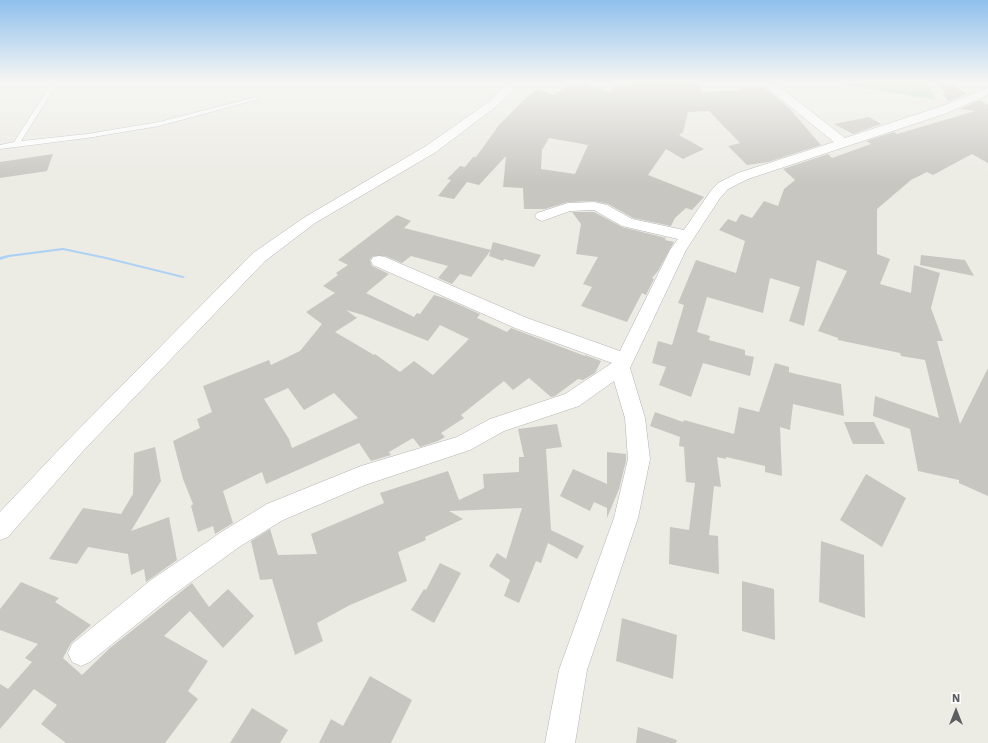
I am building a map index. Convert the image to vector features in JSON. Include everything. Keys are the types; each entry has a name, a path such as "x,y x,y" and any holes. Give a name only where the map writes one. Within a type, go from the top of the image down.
{"street":[{"path":"0,529 76,445 259,257 310,220 431,149 477,116"},
{"path":"809,116 843,143"},
{"path":"81,653 160,589 231,539 274,512 361,476 464,444 497,425 572,400 622,363 678,250 715,195 723,186 743,176 926,116"},
{"path":"542,216 568,207 594,206 602,208 627,223 688,236"},
{"path":"379,261 521,323 622,363"},
{"path":"560,743 573,670 626,518 639,459 634,418 622,363"}],"lane":[{"path":"16,144 34,116"},
{"path":"0,147 87,136 159,124 191,116"}],"building":[{"path":"508,116 687,116 683,132 679,135 704,149 683,159 666,149 648,175 704,197 692,210 686,208 675,218 671,226 633,218 608,204 594,201 568,202 545,209 524,209 523,188 503,187 506,156 479,185 467,182 454,199 438,196 451,180 447,179 460,166 465,167 473,157 476,157 499,125","holes":["549,138 588,145 575,174 541,169 542,150"]},
{"path":"714,116 796,116 821,145 768,162 747,165 728,146 740,143"},
{"path":"959,116 988,116 988,163 972,154 933,175 927,172 911,180 877,209 877,254 890,259 880,284 911,293 914,265 940,273 931,308 943,341 937,341 960,424 988,368 988,496 959,483 959,480 918,471 910,429 873,416 875,396 939,418 925,360 901,356 900,353 838,340 838,338 818,331 847,271 817,260 804,326 789,321 800,287 770,278 763,313 707,297 697,332 710,336 709,340 745,350 745,355 754,357 750,376 703,363 691,397 659,385 666,367 652,363 658,341 672,345 684,305 678,303 696,260 736,273 745,241 719,230 728,219 736,222 741,214 752,218 764,201 778,206 784,189 795,180 783,169 828,154 832,158 871,144 866,141 894,132 897,134"},
{"path":"869,117 881,124 853,134 834,124"},
{"path":"53,154 47,171 0,178 0,162"},
{"path":"572,212 594,212 622,227 666,238 665,240 674,242 658,271 652,278 654,279 646,295 642,293 627,322 581,306 592,287 583,284 598,257 576,254 581,224"},
{"path":"397,215 411,221 404,228 491,250 471,277 460,274 452,284 438,278 448,266 411,256 402,263 385,256 373,256 370,260 372,266 389,274 366,293 414,317 417,313 420,314 434,295 480,314 477,318 507,332 511,328 601,361 595,373 583,380 578,379 555,396 551,397 529,378 513,390 504,381 461,415 464,418 441,433 445,437 420,447 413,438 389,452 391,455 371,461 359,443 266,484 262,472 223,491 233,523 215,534 213,526 198,532 191,506 193,504 183,479 173,441 200,428 197,419 212,412 203,386 269,360 271,365 300,351 322,324 306,312 335,293 323,286 338,275 336,273 348,265 338,260","holes":["346,310 363,315 428,341 440,325 469,339 433,375 414,361 400,372 375,354 374,355 335,332 357,318","288,388 304,410 334,393 358,418 292,448 289,439 264,399"]},
{"path":"493,242 541,255 534,267 504,259 503,261 489,256"},
{"path":"921,255 965,260 974,276 920,265"},
{"path":"775,363 789,367 789,372 841,384 844,416 793,404 790,430 780,427 782,476 765,472 765,466 726,457 726,459 717,457 721,487 714,486 709,535 718,536 719,574 669,564 670,527 689,530 695,483 686,482 684,447 679,446 680,437 650,426 655,412 683,422 684,420 734,434 739,407 759,412"},
{"path":"844,422 874,422 885,444 853,444"},
{"path":"557,424 562,447 546,449 551,530 584,546 577,559 548,543 541,563 536,561 519,603 504,596 510,580 489,566 497,553 506,559 522,508 449,511 463,519 425,537 426,540 398,552 407,581 350,605 317,623 323,641 295,655 272,579 260,580 251,541 270,529 278,555 317,554 311,534 384,503 380,493 448,471 459,500 484,488 483,474 519,472 519,457 524,457 518,429"},
{"path":"155,447 161,481 131,531 169,517 177,560 146,582 144,569 131,575 128,554 88,547 77,564 49,559 83,508 121,514 133,494 134,453"},
{"path":"607,452 626,454 626,461 619,489 607,518 607,508 594,502 590,511 560,496 573,469 607,484"},
{"path":"866,474 906,498 882,547 840,520"},
{"path":"821,541 864,555 865,618 819,602"},
{"path":"440,563 461,573 434,623 411,610 424,589 426,590"},
{"path":"742,581 774,589 775,640 742,631"},
{"path":"21,582 59,598 55,602 91,625 71,643 63,658 82,675 110,648 192,583 209,607 228,589 254,616 223,648 190,611 164,636 208,661 188,691 198,699 165,743 66,743 41,724 57,705 34,689 0,729 0,684 8,689 32,662 25,658 38,644 0,630 0,609"},
{"path":"622,618 677,635 673,679 616,661"},
{"path":"370,676 412,700 391,743 319,743 331,719 343,726"},
{"path":"252,708 288,730 280,743 230,743"},
{"path":"638,727 677,740 676,743 636,743"}],"waterway":[{"path":"0,259 8,256 63,249 183,277"}]}
